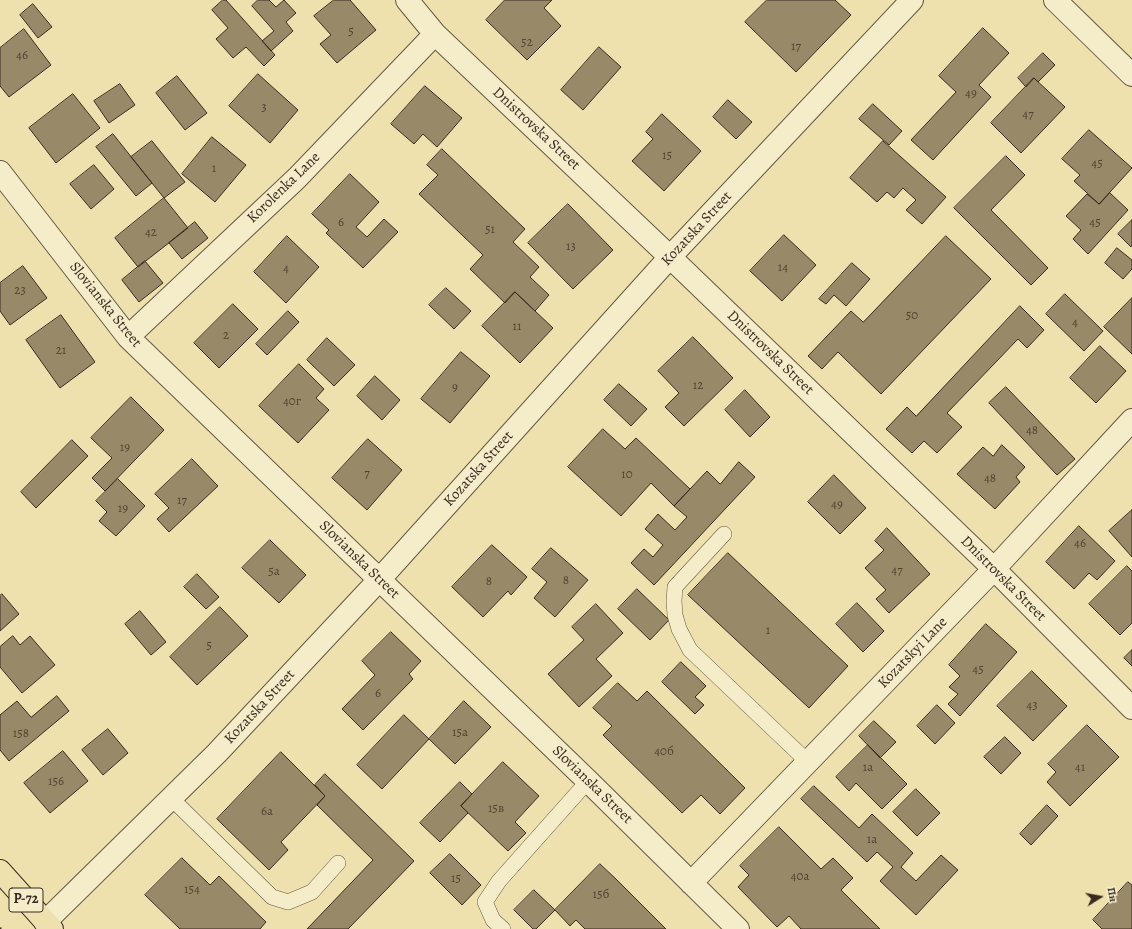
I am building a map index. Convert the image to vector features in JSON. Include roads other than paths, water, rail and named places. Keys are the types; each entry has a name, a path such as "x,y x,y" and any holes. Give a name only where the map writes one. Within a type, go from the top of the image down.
{"main road":[{"name":"Р-72","path":"0,871 45,927"}],"street":[{"name":"Dnistrovska Street","path":"407,0 435,34 670,257 994,569 1132,708"},
{"name":"Kozatska Street","path":"45,927 217,753 379,580 670,257 912,0"},
{"path":"1055,0 1132,76"},
{"name":"Korolenka Lane","path":"128,338 297,178 435,34"},
{"name":"Slovianska Street","path":"0,172 128,338 588,781 738,929"},
{"name":"Kozatskyi Lane","path":"691,883 994,569 1132,420"}],"lane":[{"path":"724,534 675,587 675,615 679,629 690,650 808,762"},
{"path":"503,929 493,920 485,902 499,881 588,781"},
{"path":"171,798 272,897 288,902 312,892 338,863"}]}
